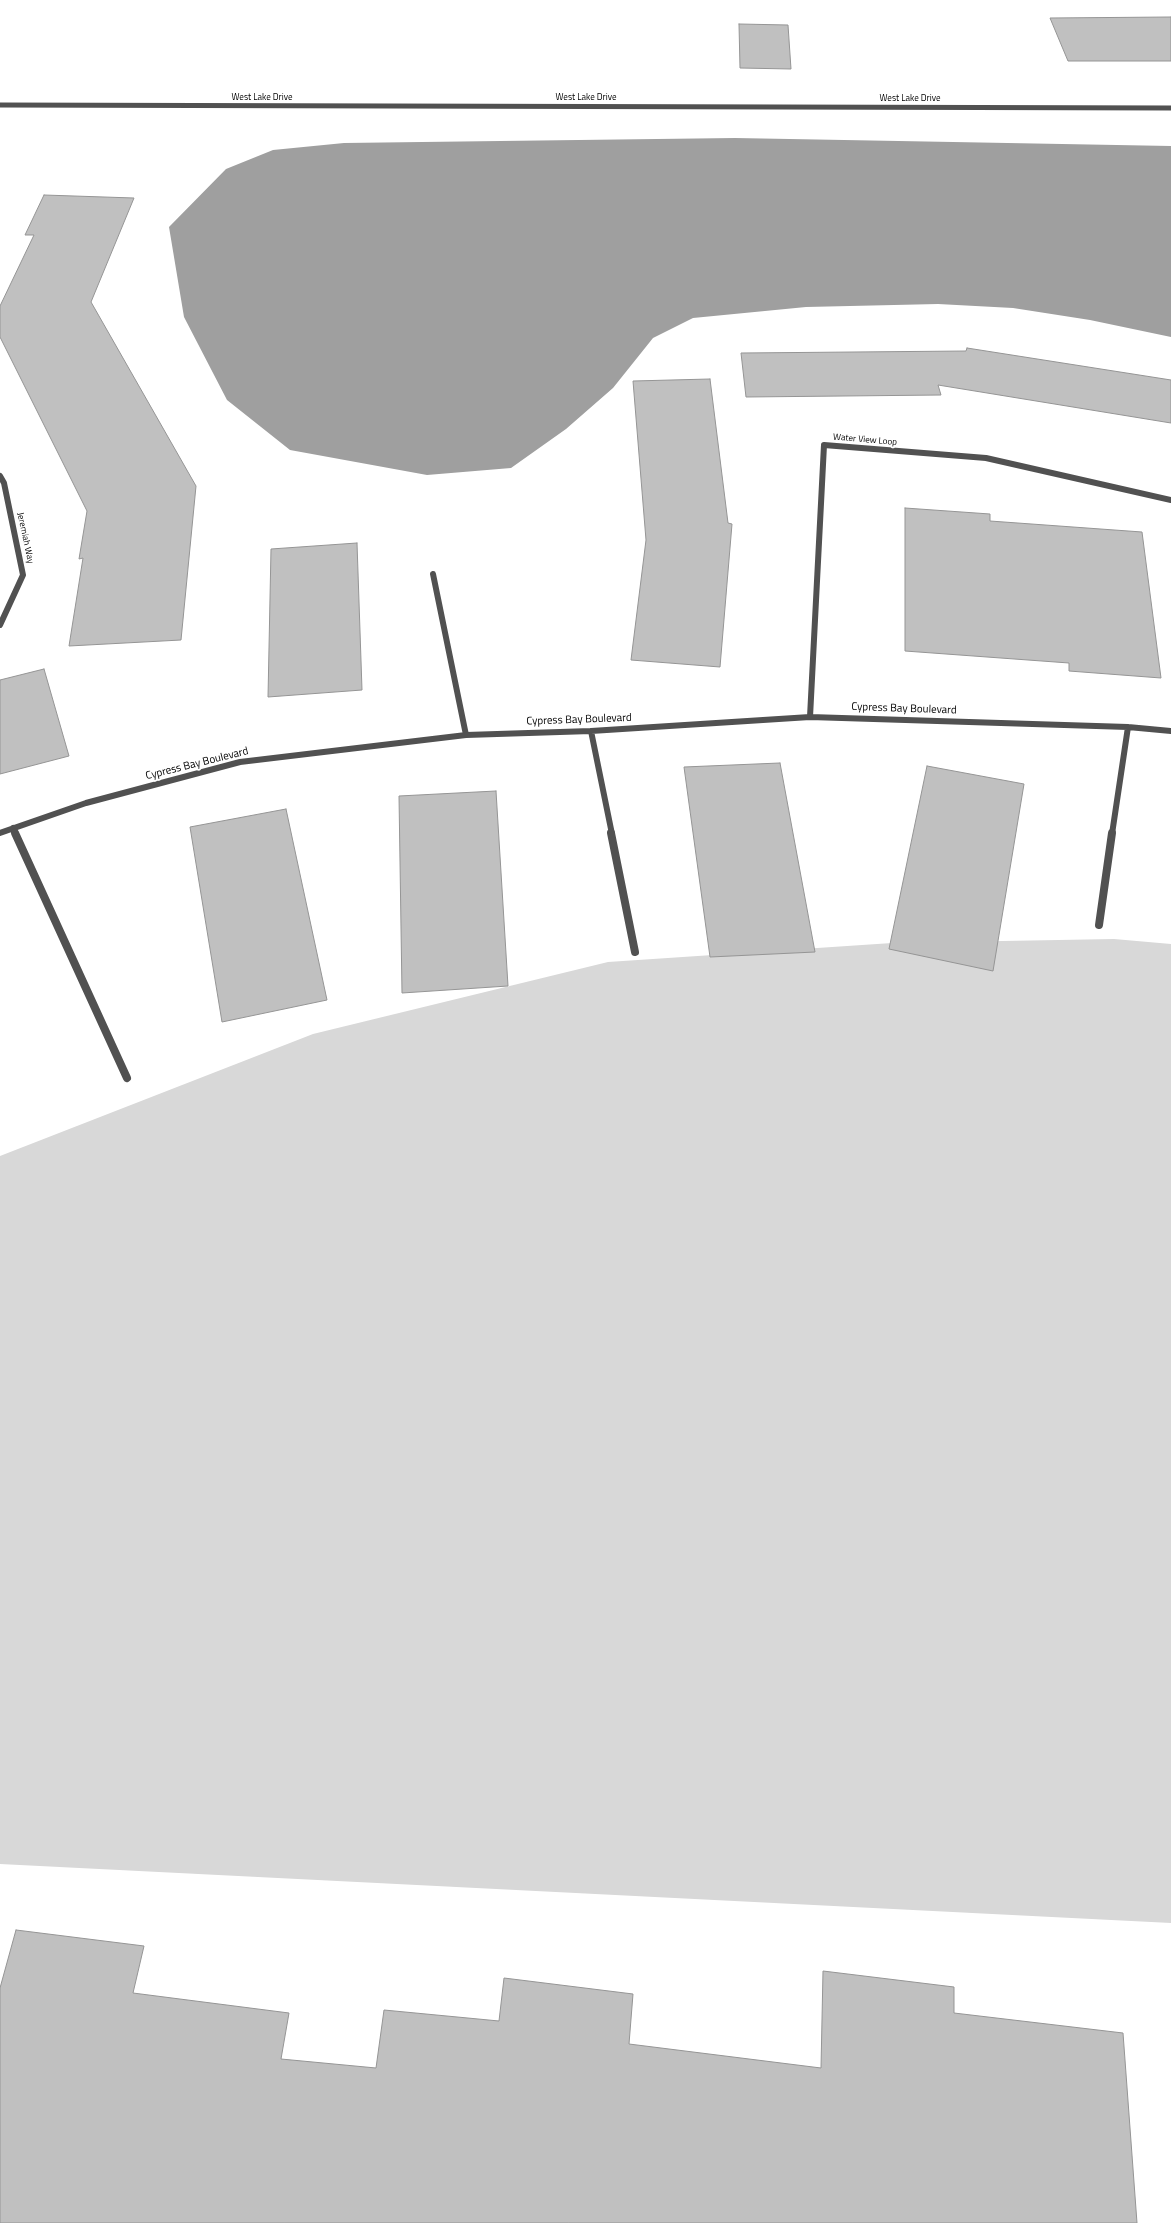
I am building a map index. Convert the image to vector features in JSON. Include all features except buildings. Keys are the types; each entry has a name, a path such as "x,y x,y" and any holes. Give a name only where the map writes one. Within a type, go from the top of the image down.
{"street":[{"name":"West Lake Drive","path":"0,105 1171,108"},
{"name":"Water View Loop","path":"810,717 824,446 986,458 1171,500"},
{"name":"Jeremiah Way","path":"0,476 4,483 24,575 0,625"},
{"path":"433,574 466,735"},
{"name":"Cypress Bay Boulevard","path":"0,833 86,803 240,762 466,735 591,731 810,717 1128,727 1171,731"},
{"path":"1099,925 1128,727"},
{"path":"591,731 635,952"},
{"path":"13,828 127,1078"}],"shaded area":[{"path":"735,138 1171,146 1171,337 1090,320 1013,308 938,304 806,307 693,318 653,338 613,388 566,429 511,468 427,475 290,450 227,400 184,317 169,227 226,169 273,150 344,143"},
{"path":"1114,939 1171,944 1171,1923 0,1864 0,1156 313,1034 608,962 892,943"}]}
